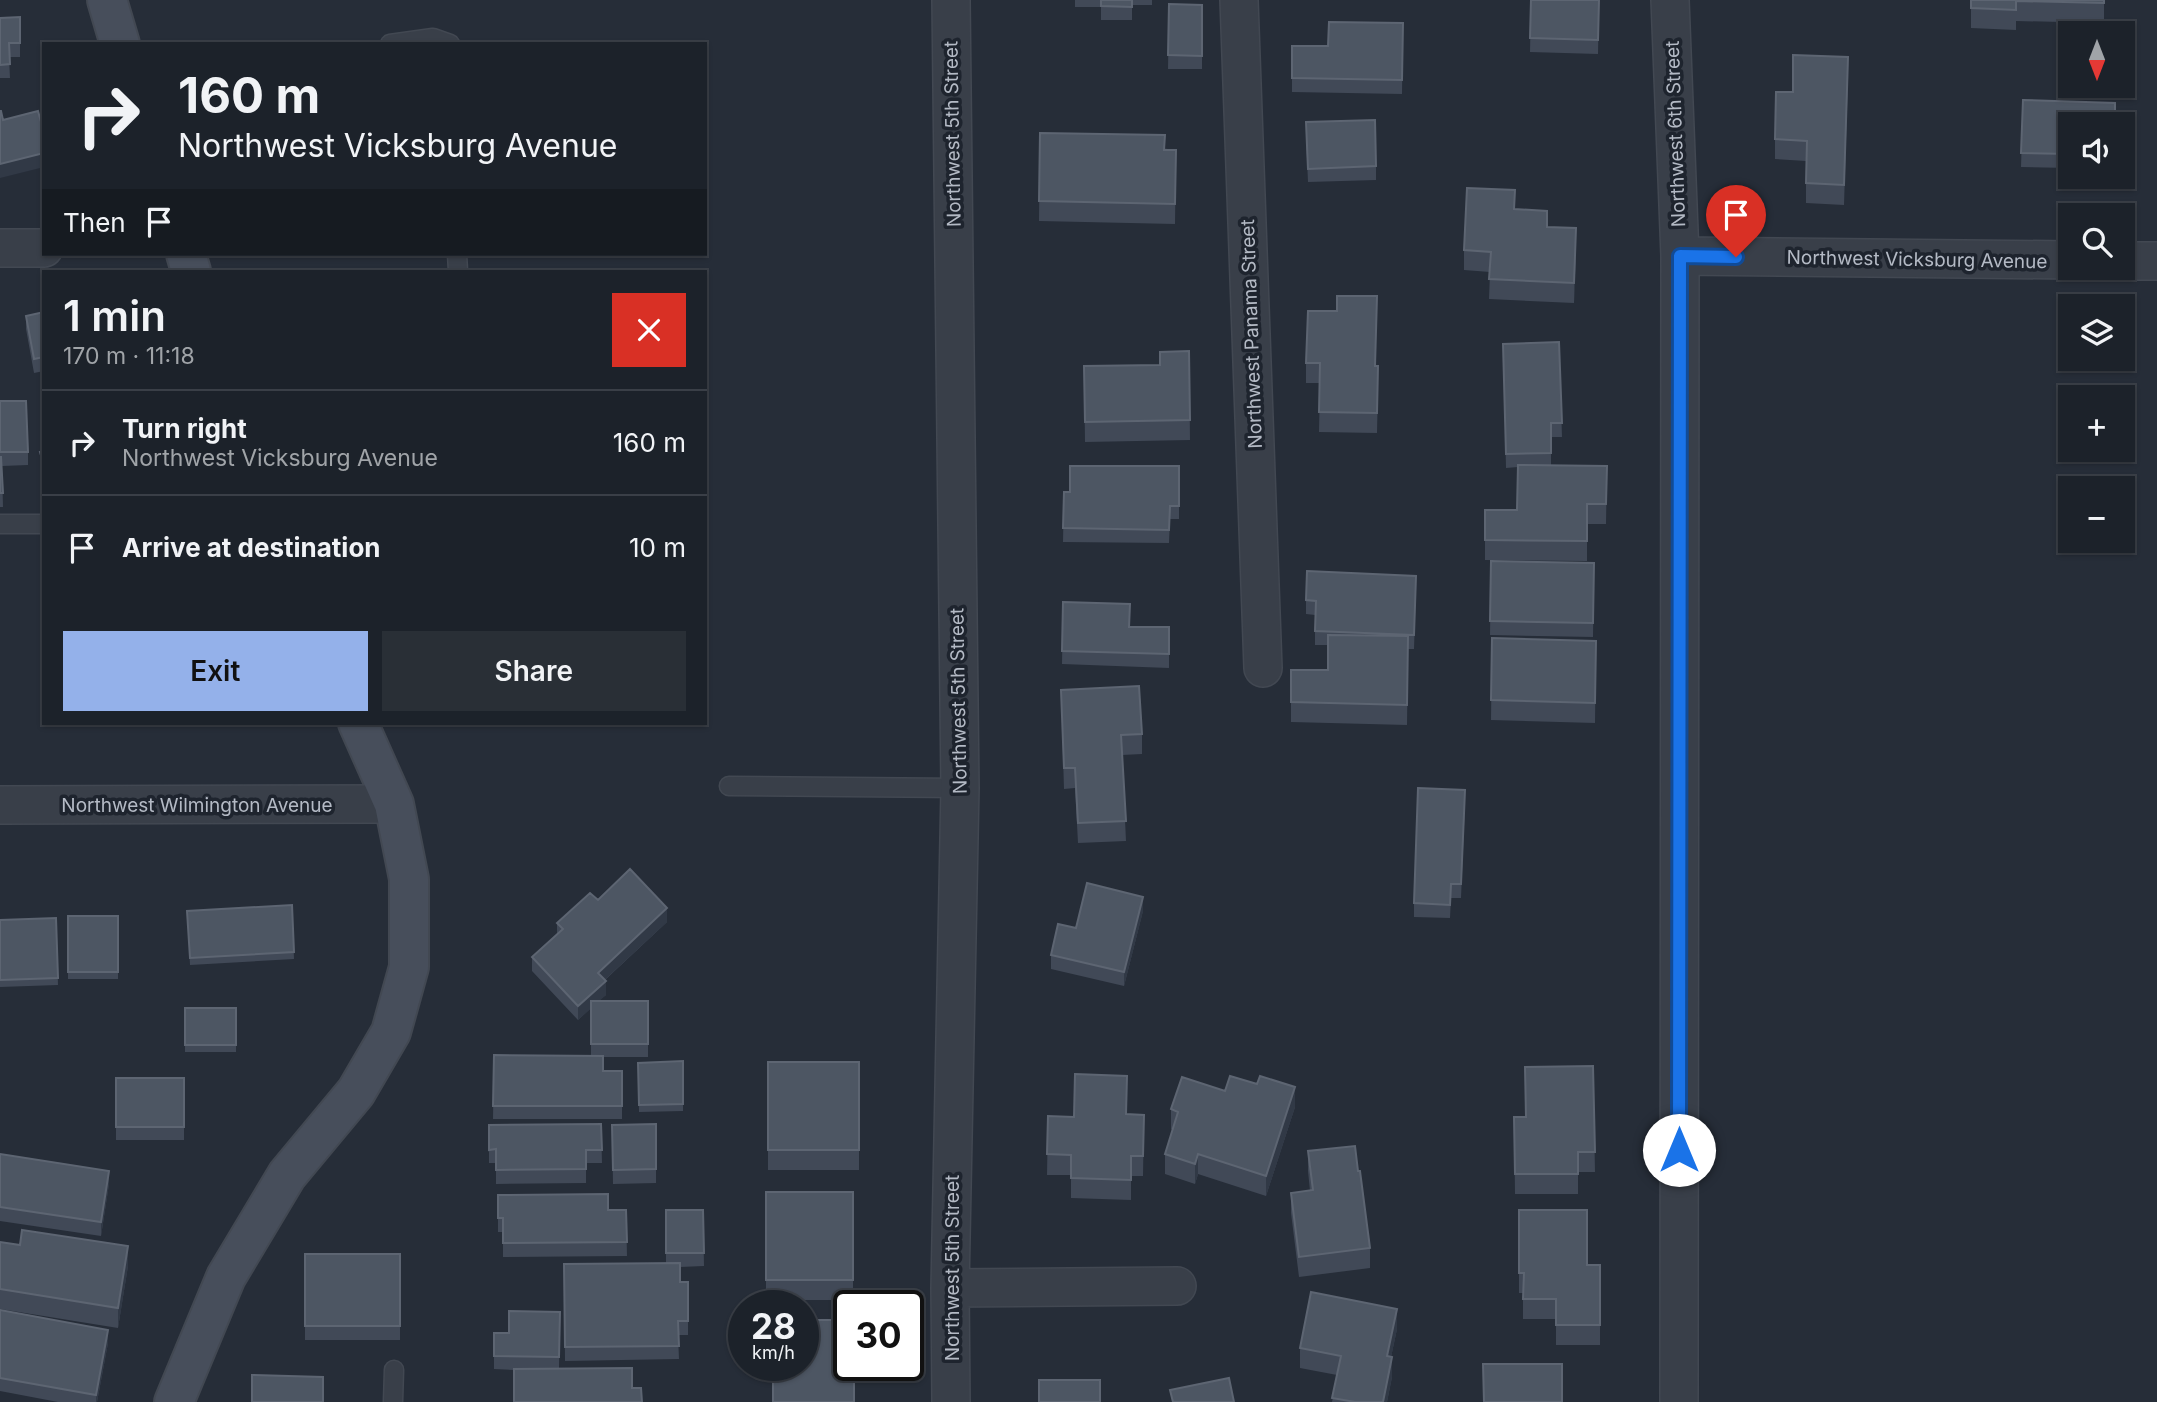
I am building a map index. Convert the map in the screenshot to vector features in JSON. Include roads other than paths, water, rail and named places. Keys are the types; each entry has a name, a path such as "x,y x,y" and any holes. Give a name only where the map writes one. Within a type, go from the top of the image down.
{"street":[{"path":"107,0 119,42"},
{"name":"Northwest 5th Street","path":"951,0 960,788 950,1288 951,1402"},
{"name":"Northwest Panama Street","path":"1239,0 1263,668"},
{"name":"Northwest 6th Street","path":"1670,0 1680,256 1679,1402"},
{"path":"0,248 42,247"},
{"name":"Northwest Vicksburg Avenue","path":"1680,256 2058,260"},
{"path":"2135,261 2157,261"},
{"path":"174,1402 226,1277 287,1175 356,1092 391,1032 409,967 409,879 394,804 359,725"},
{"name":"Northwest Wilmington Avenue","path":"0,805 394,804"},
{"path":"950,1288 1177,1286"}],"lane":[{"path":"404,42 433,38 444,42"},
{"path":"0,524 42,524"},
{"path":"729,786 960,788"},
{"path":"393,1402 394,1370"}]}
